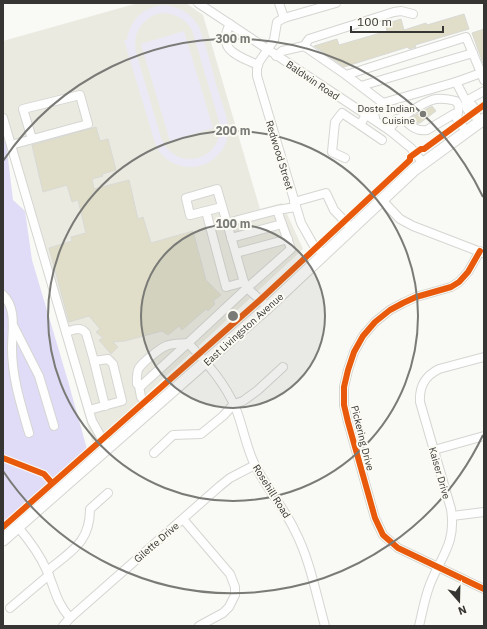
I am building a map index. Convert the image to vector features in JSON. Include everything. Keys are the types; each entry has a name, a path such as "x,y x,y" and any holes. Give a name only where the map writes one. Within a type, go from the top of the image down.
{"main road":[{"name":"East Livingston Avenue","path":"3,540 268,307 423,163 480,119"}],"street":[{"name":"Baldwin Road","path":"198,3 389,130 411,148 423,163"},
{"path":"279,3 284,18"},
{"path":"230,24 225,36 227,47 239,57 258,65 274,40 277,22 284,18 336,3"},
{"path":"276,56 282,51 304,46 309,39 394,12 402,11 413,14"},
{"path":"346,75 466,37 482,76 384,103"},
{"path":"304,46 384,103"},
{"path":"361,86 473,53"},
{"name":"Redwood Street","path":"258,65 257,76 301,223 314,246 325,255"},
{"path":"456,82 466,100 467,108 471,115 480,119"},
{"path":"458,104 484,91"},
{"path":"11,145 88,124 80,94 23,109 32,139"},
{"path":"389,130 397,119 402,118 408,112 434,99 456,101 459,106 457,119"},
{"path":"360,125 371,118 378,116 383,110 384,103"},
{"path":"345,158 332,152 334,122 342,113 382,140"},
{"path":"402,118 418,131 422,131 427,130 454,114 466,131"},
{"path":"3,118 92,421 101,437 109,446"},
{"path":"222,207 190,215 186,198 217,189 245,285 268,307"},
{"path":"227,223 278,210 326,193 334,210 352,228"},
{"path":"382,200 397,216 413,226 482,252"},
{"path":"139,386 141,386 188,343 245,285 290,250 291,248 278,210"},
{"path":"206,211 226,287 245,285"},
{"path":"231,238 282,224"},
{"path":"236,253 288,239"},
{"name":"Pickering Drive","path":"482,252 459,282 450,287 416,297 403,303 390,310 375,322 363,336 354,352 344,387 344,405 375,518 379,528 390,543 484,590"},
{"path":"3,295 10,306 13,323 12,347 15,380 29,433"},
{"path":"13,323 39,376 54,426"},
{"path":"66,332 79,328 83,329 86,333 105,406"},
{"path":"150,410 141,397 139,386 137,384 139,368 159,350 173,344 188,343"},
{"name":"Rosehill Road","path":"188,343 218,377 234,404 255,465 290,520 298,536 325,626"},
{"name":"Kaiser Drive","path":"419,626 428,589 451,536 452,516 420,402 421,388 423,382 428,376 439,369 484,357"},
{"path":"89,410 122,401 111,361 103,358 94,361"},
{"path":"154,453 173,436 201,434 234,404 243,401 258,390 283,367"},
{"path":"434,450 484,436"},
{"name":"Gilette Drive","path":"63,626 70,618 220,486 242,471 255,465"},
{"path":"10,608 82,542 90,520 90,509 108,493"},
{"path":"452,516 484,512"},
{"path":"183,519 230,574 235,587 235,595 229,607 223,613 199,626"},
{"path":"18,527 30,541 48,573 59,602 70,618"}],"shaded area":[{"path":"138,3 186,3 203,15 260,209 282,203 303,249 93,444 3,130 3,41"},
{"path":"165,5 181,9 193,18 199,27 226,115 228,130 222,150 211,161 198,166 185,167 175,164 162,155 156,146 124,40 127,40 131,26 140,15 151,8","holes":["166,13 183,19 192,30 219,121 219,134 215,145 208,153 199,158 188,159 178,156 168,149 161,138 136,52 135,45 137,33 140,27 154,15"]},
{"path":"184,31 213,128 170,141 141,44"},
{"path":"3,139 6,142 13,200 25,211 32,260 87,449 3,524"}],"building":[{"path":"464,14 469,29 415,45 416,47 409,49 408,47 344,67 314,46 337,39 339,45 387,31 385,24 401,19 404,30"},
{"path":"484,29 484,66 472,33"},
{"name":"Doste Indian Cuisine","path":"432,106 436,111 420,123 417,123 410,118"},
{"path":"96,127 100,141 108,139 116,170 92,179 94,189 129,180 138,219 143,217 151,243 193,231 206,280 221,295 213,301 215,304 208,311 206,309 182,330 179,326 168,335 162,331 125,341 113,342 118,347 111,354 99,340 103,338 96,332 100,329 89,316 69,322 49,248 72,241 71,237 86,233 78,200 72,202 67,185 43,192 32,145"}],"cycle path":[{"path":"3,527 260,300 410,160 410,157 421,149 424,149 484,105"},
{"path":"480,251 468,272 459,282 451,287 416,297 403,303 390,310 375,322 363,336 354,352 344,387 344,405 375,518 383,535 398,548 484,589"},
{"path":"3,458 44,474 52,483"}],"place":[{"name":"Doste Indian Cuisine","path":"423,114"}]}
